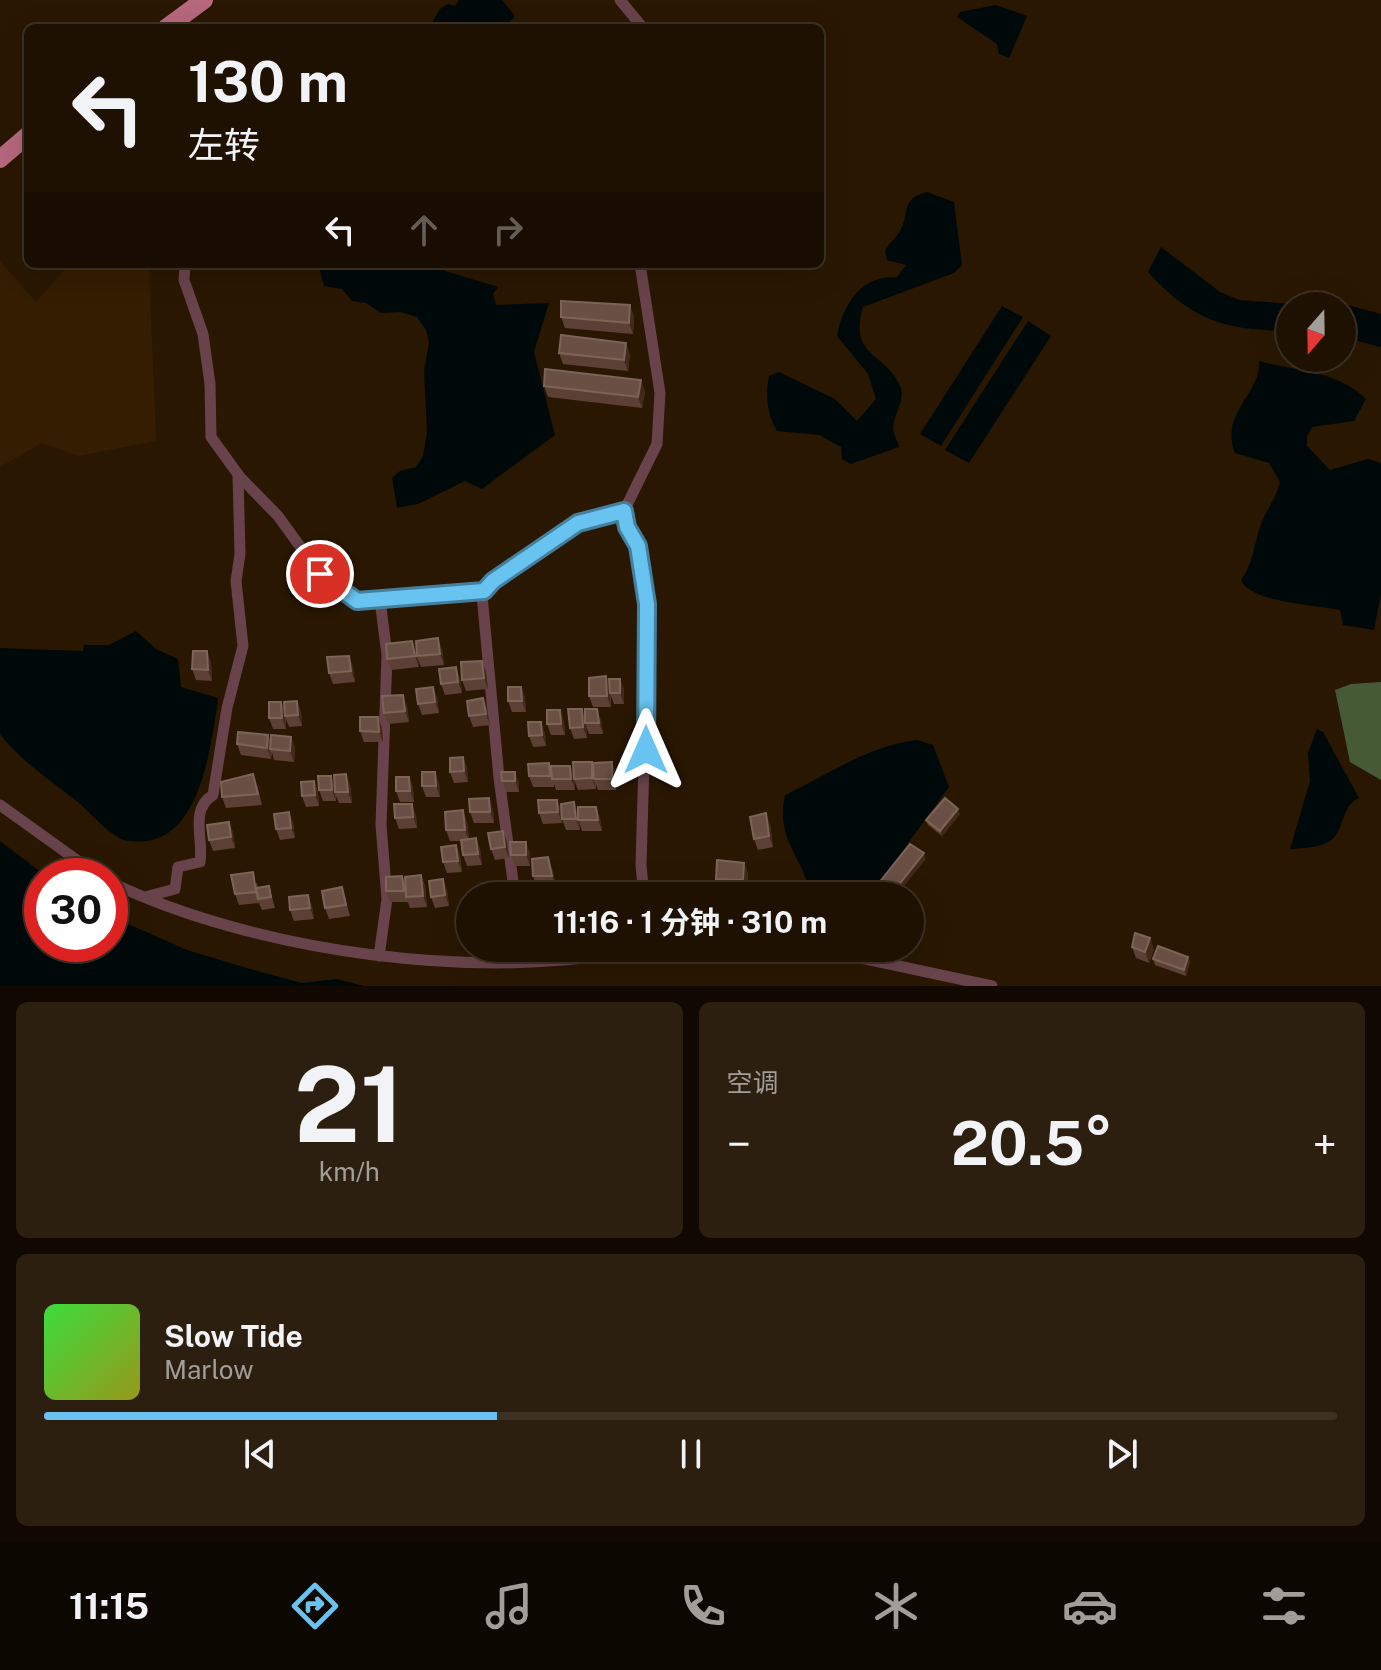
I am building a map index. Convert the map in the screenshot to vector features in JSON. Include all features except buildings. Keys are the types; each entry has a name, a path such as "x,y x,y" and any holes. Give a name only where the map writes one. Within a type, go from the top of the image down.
{"main road":[{"path":"171,24 204,0"},
{"path":"0,159 24,138"}],"street":[{"path":"620,0 640,24"},
{"path":"185,268 184,280 205,344 211,437 238,473 278,516 320,574 357,601 484,591"},
{"path":"641,268 660,393 657,444 624,511 627,527 638,546 648,625 643,882"},
{"path":"143,897 175,889 178,867 200,862 202,848 198,820 205,801 213,795 229,697 243,646 236,581 240,554 238,473"},
{"path":"513,882 481,601 484,591 493,581 578,523 624,511"},
{"path":"379,956 387,899 381,825 387,655 380,600"},
{"path":"0,805 74,858"},
{"path":"128,890 253,932 349,953 456,959"},
{"path":"880,962 992,986"}],"shaded area":[{"path":"459,0 502,0 515,16 508,24 431,24 440,9 448,4 455,6"},
{"path":"996,5 1027,16 1009,58 999,54 997,44 957,17 960,12"},
{"path":"927,192 954,202 962,265 954,273 863,307 860,336 864,345 894,375 900,386 901,397 893,429 899,447 851,464 842,459 841,447 819,435 777,431 768,404 769,376 779,372 835,399 857,421 876,399 868,374 837,336 844,313 856,293 874,281 897,277 906,265 887,260 885,251 903,225 909,203"},
{"path":"1161,247 1220,292 1239,300 1276,303 1276,330 1211,320 1180,302 1148,272"},
{"path":"0,261 36,302 66,268 149,268 156,441 78,456 42,443 0,467"},
{"path":"319,268 442,268 498,287 493,294 496,305 549,303 534,352 555,435 482,489 465,481 418,504 397,508 392,478 400,471 416,467 423,456 427,432 424,371 429,342 426,330 417,317 400,312 381,313 366,303 352,301 342,289 324,286"},
{"path":"1002,306 1023,317 941,446 920,434"},
{"path":"1356,307 1381,314 1381,347 1356,341"},
{"path":"1028,321 1051,336 969,463 945,450"},
{"path":"1259,361 1276,365 1276,372 1316,373 1342,382 1366,399 1354,421 1312,427 1307,436 1307,446 1330,470 1368,459 1381,463 1381,595 1374,630 1343,625 1340,610 1256,593 1241,580 1280,482 1269,463 1235,453 1232,439 1236,415 1258,372"},
{"path":"136,631 156,649 178,659 181,687 218,698 207,761 191,805 180,823 165,835 137,842 121,839 110,832 27,762 0,734 0,648 83,651 84,645 109,645"},
{"path":"1317,729 1323,732 1359,798 1349,806 1335,837 1330,841 1290,849 1310,781 1308,753"},
{"path":"917,740 933,745 949,787 879,882 807,882 787,836 783,811 785,795 866,754"},
{"path":"0,841 24,859 24,962 128,962 128,924 187,950 302,983 337,979 364,986 0,986"}],"green space":[{"path":"1381,682 1381,780 1350,762 1335,690 1351,684"}],"route":[{"path":"320,574 357,601 484,591 493,581 578,523 618,516 624,511 627,527 638,546 647,604 646,750"}]}
